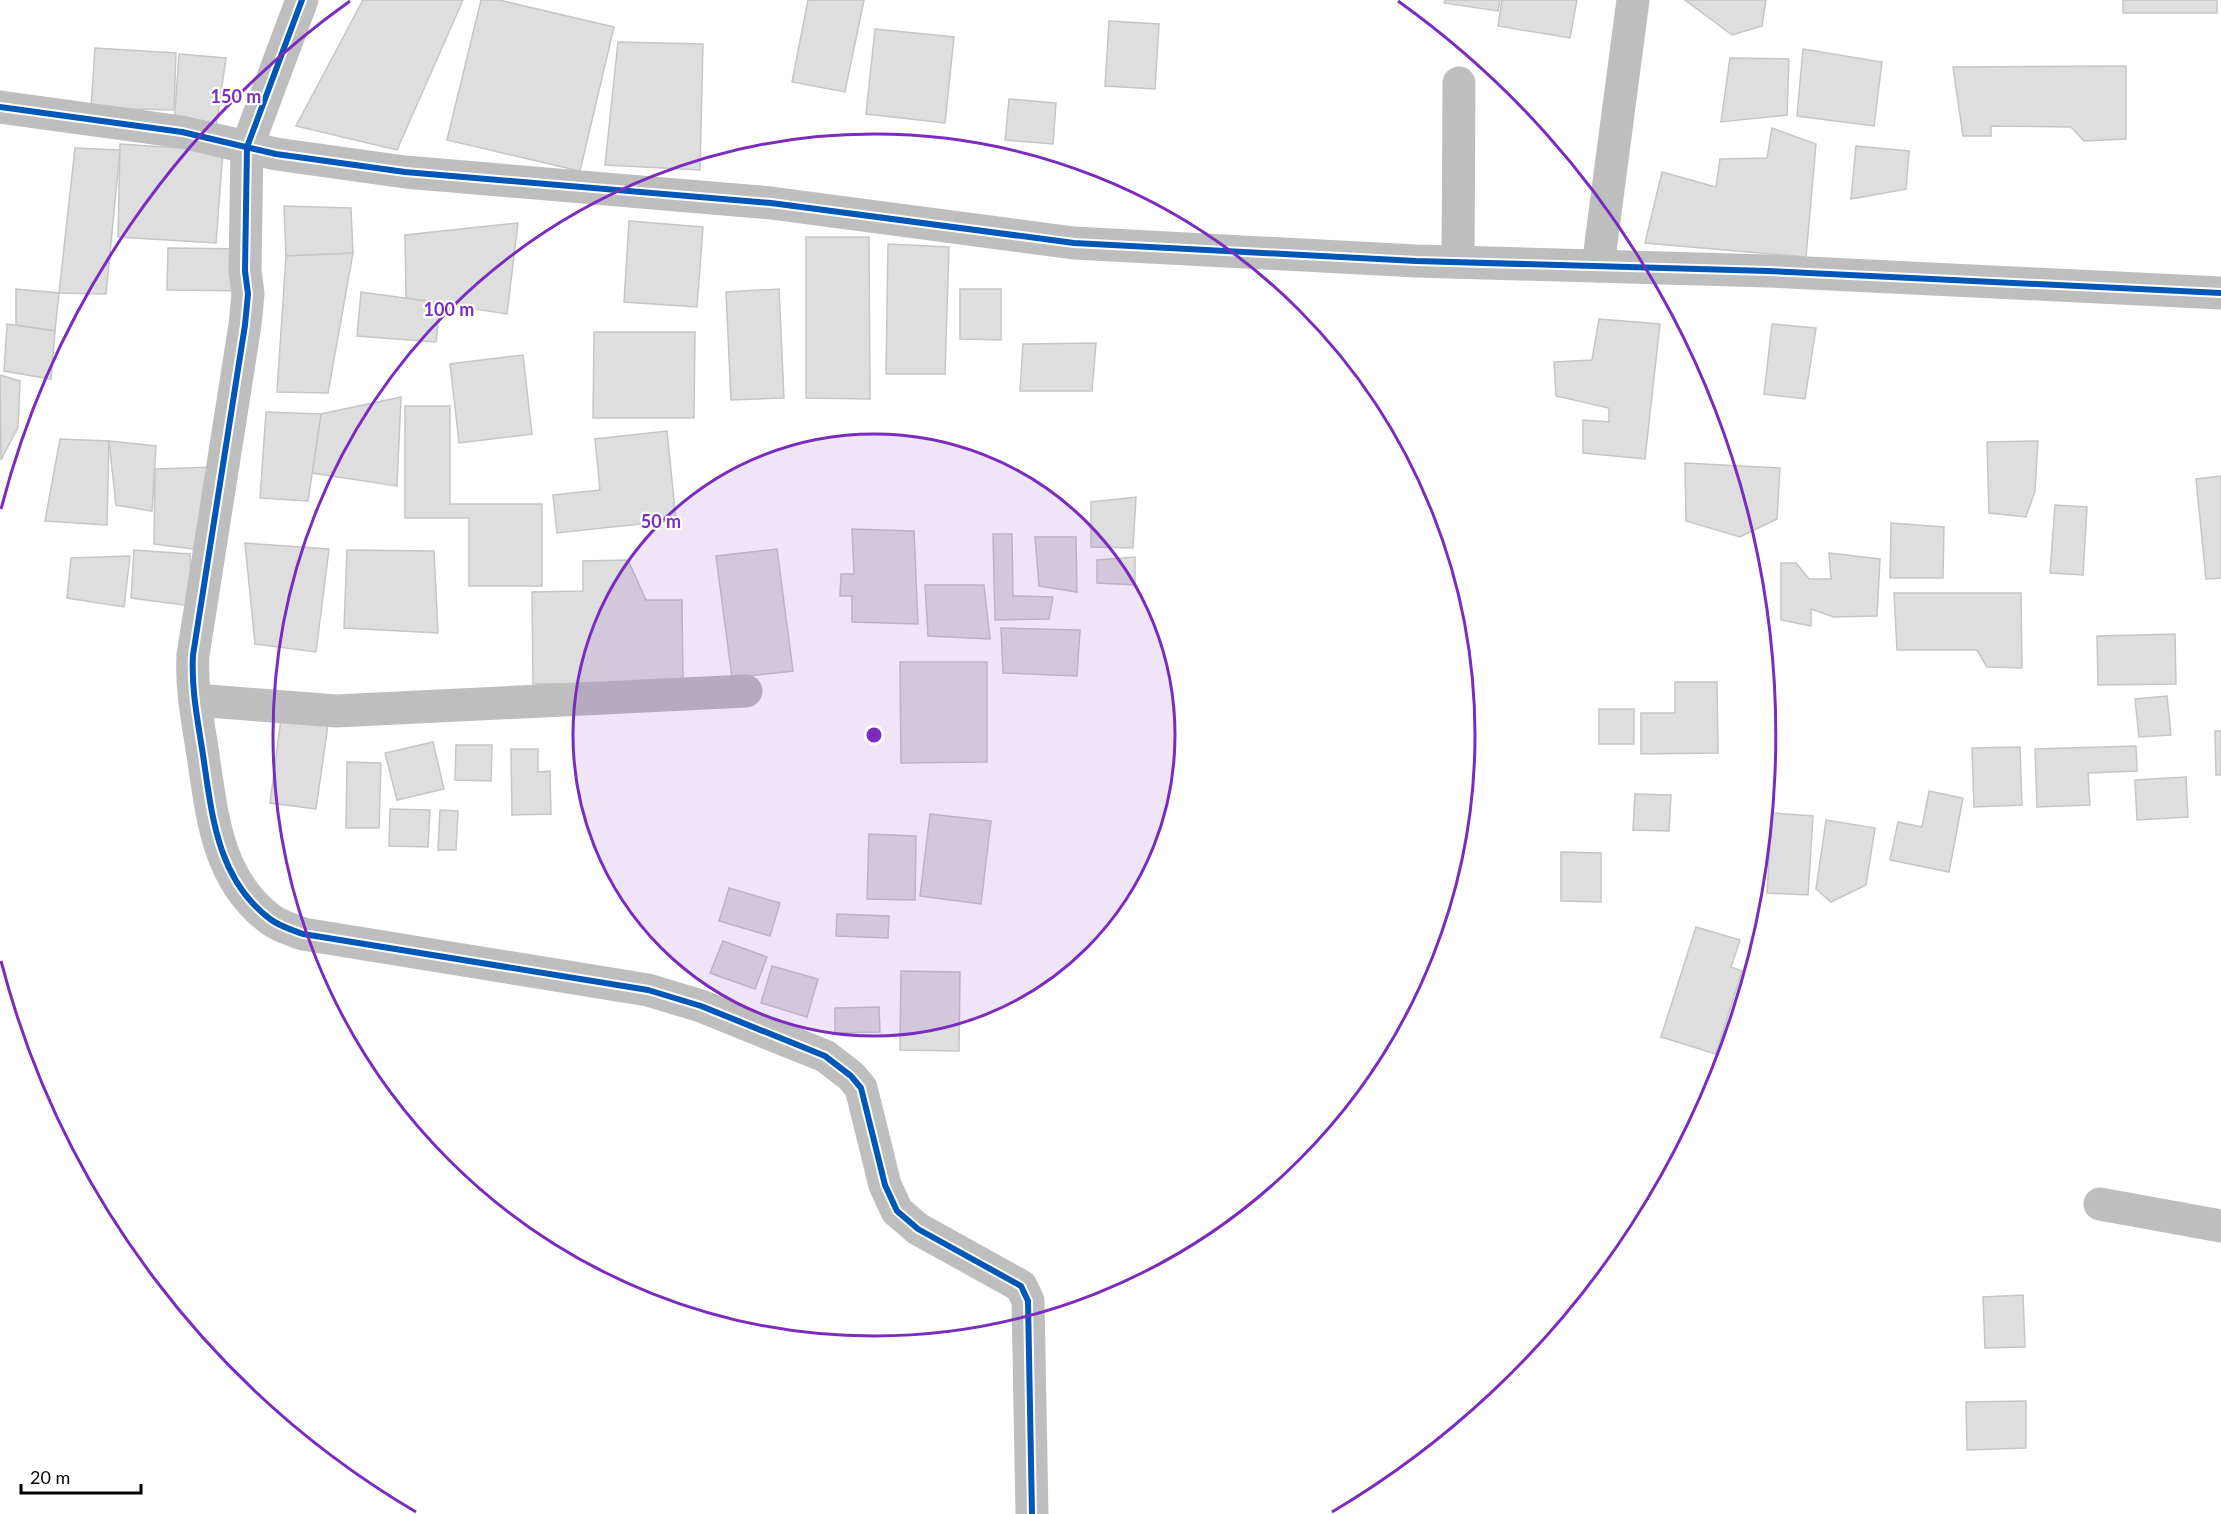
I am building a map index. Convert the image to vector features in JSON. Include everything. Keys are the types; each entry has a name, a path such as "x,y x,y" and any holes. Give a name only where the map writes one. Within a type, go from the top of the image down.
{"street":[{"path":"302,0 247,147 245,271 248,294 245,325 194,655 195,700 212,817 219,848 230,874 247,898 271,920 303,934 648,990 701,1006 825,1056 851,1076 866,1102 885,1185 897,1211 918,1229 1021,1286 1028,1301 1032,1514"},
{"path":"1598,266 1633,0"},
{"path":"1458,262 1460,83"},
{"path":"0,107 182,132 276,154 405,172 771,203 1074,243 1458,262 2221,292"},
{"path":"195,700 336,711 746,692"},
{"path":"2100,1204 2221,1226"}],"building":[{"path":"363,0 463,0 397,150 296,126"},
{"path":"481,0 499,0 614,27 580,171 447,140"},
{"path":"808,0 864,0 845,92 792,82"},
{"path":"1445,0 1500,0 1498,11 1444,3"},
{"path":"1502,0 1577,0 1570,38 1498,26"},
{"path":"1685,0 1766,0 1762,26 1732,35"},
{"path":"2123,0 2217,0 2217,13 2123,13"},
{"path":"1109,21 1159,24 1155,89 1105,86"},
{"path":"875,29 954,37 945,123 866,114"},
{"path":"618,42 703,44 700,170 605,165"},
{"path":"95,48 176,53 174,110 91,108"},
{"path":"1803,49 1882,62 1874,126 1797,116"},
{"path":"179,54 226,58 216,127 174,125"},
{"path":"1730,58 1789,59 1787,115 1721,122"},
{"path":"2126,66 2126,139 2084,141 2071,127 1991,126 1991,136 1963,136 1953,67"},
{"path":"1009,99 1056,103 1053,144 1005,140"},
{"path":"1772,128 1816,144 1806,257 1645,243 1662,172 1716,187 1720,159 1767,158"},
{"path":"120,144 223,151 216,243 118,237"},
{"path":"1856,146 1909,151 1906,189 1851,199"},
{"path":"75,148 120,150 106,294 59,293"},
{"path":"284,206 351,208 353,253 286,256"},
{"path":"629,221 703,227 697,307 624,302"},
{"path":"518,223 507,314 406,298 405,235"},
{"path":"806,237 869,237 870,399 806,398"},
{"path":"888,244 949,247 945,374 886,374"},
{"path":"168,248 258,249 259,291 167,290"},
{"path":"353,253 328,393 277,392 286,256"},
{"path":"16,289 59,293 55,331 16,325"},
{"path":"779,289 784,398 731,400 726,292"},
{"path":"960,289 1001,289 1001,340 960,339"},
{"path":"361,292 440,303 436,342 357,336"},
{"path":"1599,319 1660,324 1645,459 1583,453 1583,420 1609,422 1609,408 1556,396 1554,362 1592,360"},
{"path":"7,324 55,331 51,379 4,371"},
{"path":"1772,324 1816,328 1805,399 1764,394"},
{"path":"594,332 695,332 694,418 593,418"},
{"path":"1096,343 1092,391 1020,391 1023,344"},
{"path":"523,355 532,434 459,443 450,364"},
{"path":"0,375 20,381 18,427 1,460"},
{"path":"401,397 397,486 312,473 321,414"},
{"path":"405,406 450,406 450,504 542,504 542,586 469,586 469,518 405,518"},
{"path":"266,412 321,414 308,501 260,498"},
{"path":"667,431 676,520 557,533 553,495 600,490 595,439"},
{"path":"60,439 109,441 107,525 45,521"},
{"path":"109,441 156,446 152,511 116,505"},
{"path":"2038,441 2035,491 2026,517 1989,513 1987,442"},
{"path":"1685,463 1780,468 1777,519 1740,537 1686,521"},
{"path":"213,467 201,550 154,544 155,469"},
{"path":"2221,476 2221,578 2206,579 2196,479"},
{"path":"1136,497 1133,548 1091,547 1091,502"},
{"path":"2055,505 2087,507 2083,575 2050,573"},
{"path":"1891,523 1944,527 1943,578 1890,578"},
{"path":"852,529 914,531 918,624 852,622 852,596 840,596 841,574 854,574"},
{"path":"993,534 1012,534 1013,596 1053,597 1049,619 995,620"},
{"path":"1035,537 1076,537 1077,592 1039,586"},
{"path":"245,543 329,549 316,652 255,644"},
{"path":"777,549 793,671 732,678 716,556"},
{"path":"134,550 190,554 191,606 131,598"},
{"path":"347,550 434,551 438,633 344,628"},
{"path":"1829,553 1880,559 1877,616 1834,617 1811,609 1811,626 1781,620 1781,563 1796,563 1809,579 1831,579"},
{"path":"130,556 124,607 67,598 71,558"},
{"path":"1135,557 1135,585 1097,583 1097,560"},
{"path":"628,560 646,600 682,600 683,682 533,684 532,592 583,591 583,561"},
{"path":"925,585 984,585 990,639 928,636"},
{"path":"1894,593 2021,593 2022,668 1987,667 1977,650 1897,650"},
{"path":"1001,628 1080,630 1077,676 1003,673"},
{"path":"2175,634 2176,684 2098,685 2097,636"},
{"path":"900,662 987,662 987,762 901,763"},
{"path":"1675,682 1717,682 1718,753 1641,754 1641,713 1675,713"},
{"path":"2167,696 2171,735 2139,737 2135,699"},
{"path":"1599,709 1634,709 1634,744 1599,744"},
{"path":"281,719 328,725 316,809 270,803"},
{"path":"2215,731 2221,731 2221,775 2216,775"},
{"path":"433,742 444,789 397,800 385,753"},
{"path":"456,745 492,745 491,781 455,780"},
{"path":"2136,746 2137,771 2088,773 2090,805 2037,807 2035,749"},
{"path":"2020,747 2022,805 1974,807 1972,748"},
{"path":"511,749 538,749 538,772 550,771 551,814 512,815"},
{"path":"347,762 381,763 379,828 346,828"},
{"path":"2186,777 2188,817 2137,820 2135,780"},
{"path":"1929,791 1963,798 1949,872 1890,860 1898,822 1922,827"},
{"path":"1635,794 1671,795 1669,831 1633,830"},
{"path":"390,809 430,810 428,847 389,846"},
{"path":"440,810 458,811 456,850 438,850"},
{"path":"1772,813 1813,816 1808,895 1767,893"},
{"path":"930,814 991,821 981,904 920,896"},
{"path":"1826,820 1875,828 1866,885 1831,902 1816,889"},
{"path":"869,834 916,836 915,900 867,899"},
{"path":"1561,852 1601,853 1601,902 1561,901"},
{"path":"729,888 780,903 770,936 719,921"},
{"path":"837,914 889,916 888,938 836,936"},
{"path":"1696,927 1740,940 1731,967 1742,971 1716,1054 1661,1037"},
{"path":"723,941 767,957 755,989 710,973"},
{"path":"772,966 818,979 807,1017 761,1003"},
{"path":"901,971 960,972 959,1051 900,1050"},
{"path":"879,1007 880,1032 835,1033 835,1008"},
{"path":"2023,1295 2025,1347 1985,1348 1983,1297"},
{"path":"2026,1401 2026,1448 1967,1450 1966,1402"}],"cycle path":[{"path":"302,0 247,147 245,271 248,294 245,325 193,655 195,705 210,800 214,823 228,865 238,885 252,903 270,919 303,934 648,990 701,1006 825,1056 851,1076 861,1088 885,1185 897,1211 918,1229 1021,1286 1028,1301 1032,1514"},
{"path":"0,107 182,132 276,154 405,172 771,203 1074,243 1416,261 1768,271 2221,293"}]}
